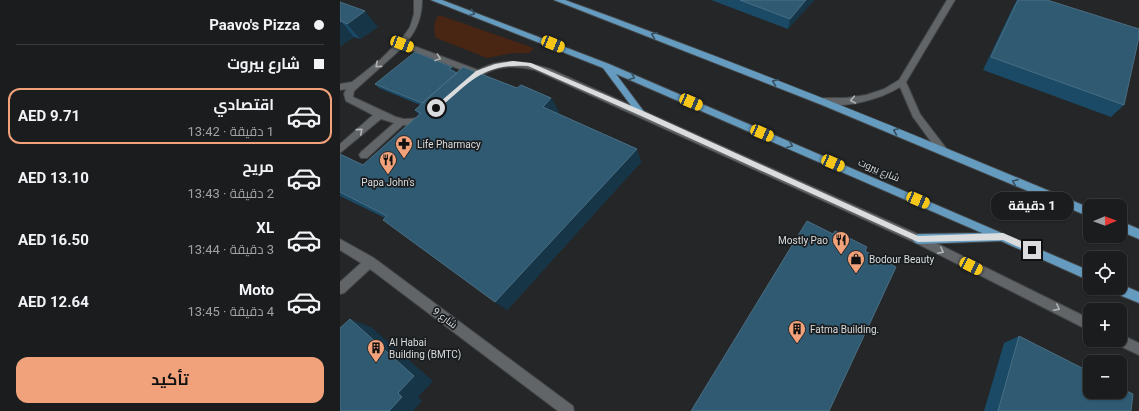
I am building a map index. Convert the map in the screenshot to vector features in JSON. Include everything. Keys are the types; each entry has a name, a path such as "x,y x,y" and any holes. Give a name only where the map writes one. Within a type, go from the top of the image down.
{"main road":[{"name":"شارع بيروت","path":"435,0 606,66 1003,236 1083,273"},
{"path":"558,0 673,42 824,101 1083,210"},
{"path":"606,66 641,113"},
{"path":"1127,229 1139,234"},
{"path":"918,239 1003,236"},
{"path":"1127,293 1139,298"}],"street":[{"path":"418,0 418,20 412,32 402,44 355,85 348,94 348,99 400,123 412,123 419,121 431,112"},
{"path":"824,101 846,101 868,98 887,91 902,82 951,0"},
{"path":"402,44 478,73"},
{"path":"460,87 478,73 501,65 513,63 529,64 641,113 918,239 1083,322"},
{"path":"902,82 916,115 943,151"},
{"path":"340,87 355,85"},
{"path":"340,149 381,114"},
{"path":"364,155 400,123"},
{"name":"شارع 9","path":"340,244 370,262 568,411"},
{"path":"340,289 370,262"},
{"path":"1127,343 1139,349"}],"shaded area":[{"path":"438,16 442,16 534,48 529,53 513,53 487,58 436,38 434,26"}],"building":[{"path":"740,0 806,0 790,19"},
{"path":"1018,0 1047,0 1139,29 1139,37 1124,105 991,57"},
{"path":"340,2 365,11 347,24 341,21 340,22"},
{"path":"415,52 452,67 449,69 457,73 422,103 375,84"},
{"path":"463,67 517,88 521,85 551,98 543,107 637,149 495,302 383,220 387,216 340,192 340,154 363,165 421,113 415,110"},
{"name":"Fatma Building.","path":"807,221 833,234 835,231 867,247 865,251 896,267 829,411 691,411"},
{"name":"Al Habai Building (BMTC)","path":"350,319 414,376 398,393 402,397 389,411 340,411 340,328"},
{"path":"1019,336 1083,368 1083,399 1127,399 1127,391 1133,394 1131,411 998,411"}],"place":[{"name":"Life Pharmacy","path":"404,159"},
{"name":"Papa John's","path":"388,175"},
{"name":"Mostly Pao","path":"841,255"},
{"name":"Bodour Beauty","path":"856,274"},
{"name":"Fatma Building.","path":"797,344"},
{"name":"Al Habai Building (BMTC)","path":"376,363"}],"route":[{"path":"436,108 478,73 495,66 513,63 529,64 641,113 918,239 1003,236 1032,250"}]}
